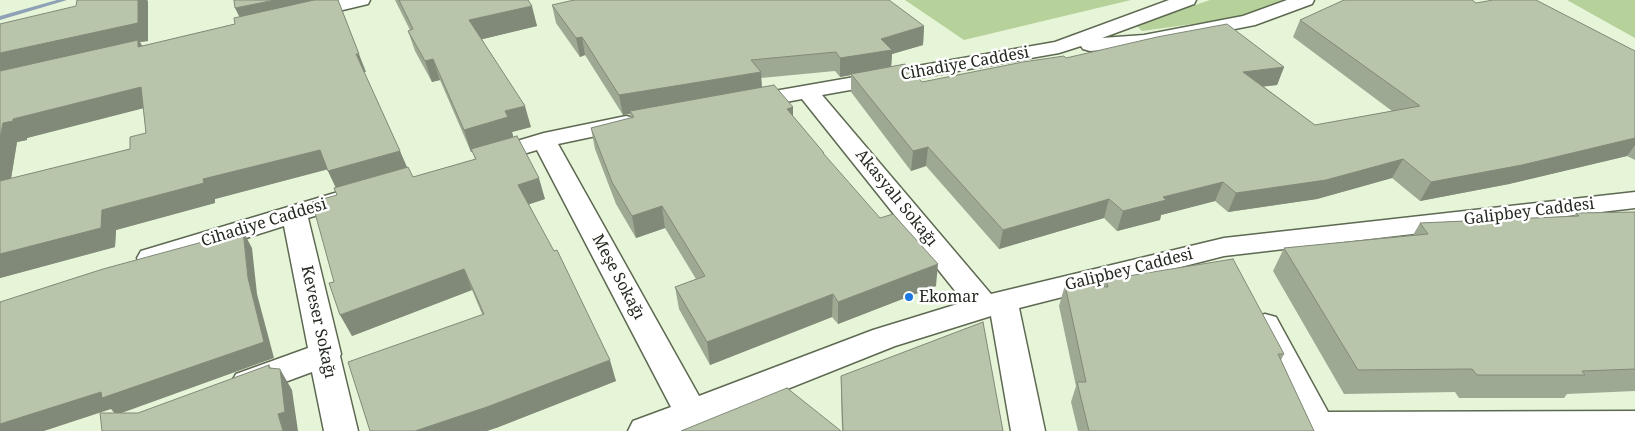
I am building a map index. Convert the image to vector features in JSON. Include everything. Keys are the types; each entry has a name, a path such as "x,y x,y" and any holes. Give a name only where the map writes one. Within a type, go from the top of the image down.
{"street":[{"path":"290,16 361,0"},
{"name":"Cihadiye Caddesi","path":"1060,48 1187,0"},
{"name":"Cihadiye Caddesi","path":"728,105 1060,48 1144,41 1248,21 1306,0"},
{"name":"Akasyalı Sokağı","path":"807,91 993,303"},
{"path":"470,162 544,140 651,119"},
{"name":"Meşe Sokağı","path":"544,140 691,413"},
{"name":"Cihadiye Caddesi","path":"133,263 368,192"},
{"name":"Galipbey Caddesi","path":"644,431 884,338 993,303 1238,272 1635,200"},
{"name":"Keveser Sokağı","path":"294,213 326,354 341,431"},
{"path":"1238,272 1320,428 1635,425"},
{"path":"993,303 1028,431"},
{"path":"216,394 326,354"}],"green space":[{"path":"905,0 1131,0 964,40"},
{"path":"1210,0 1289,0 1243,17 1142,31 1136,25"},
{"path":"1567,0 1635,0 1635,38"}],"building":[{"path":"77,0 138,0 138,23 0,53 0,24 76,6"},
{"path":"234,0 275,0 235,8"},
{"path":"314,0 338,0 359,54 356,54 400,151 328,171 320,150 203,179 204,183 102,210 101,228 0,254 0,181 130,149 130,137 146,133 141,87 13,119 13,121 3,123 0,138 0,71 138,40 138,47 235,24 234,18"},
{"path":"399,0 528,0 532,6 469,20 525,106 505,111 508,117 464,130 433,59 425,61 408,31 413,29"},
{"path":"574,0 889,0 924,26 881,39 892,50 840,58 836,52 751,60 761,72 619,95 582,37 576,38 552,5"},
{"path":"1344,0 1472,0 1476,3 1493,0 1536,0 1635,51 1635,138 1522,165 1431,182 1403,159 1326,180 1236,193 1223,182 1163,197 1166,200 1123,211 1109,199 1003,230 928,147 913,151 851,74 905,64 922,82 1023,62 1064,56 1066,58 1157,37 1227,24 1284,67 1243,72 1315,125 1420,106 1300,20"},
{"path":"774,85 793,107 787,109 880,218 893,214 938,264 838,302 833,294 707,342 675,287 705,276 662,206 632,216 612,182 591,128 634,117 630,111"},
{"path":"517,136 539,178 518,185 554,251 557,250 610,360 487,407 415,431 370,431 348,362 484,314 464,269 340,315 329,283 334,282 312,202 337,195 334,188 408,167 413,177 476,159 471,149"},
{"path":"1635,212 1635,369 1582,371 1585,375 1477,375 1472,369 1358,370 1284,248 1428,234 1420,223 1579,216 1576,213"},
{"path":"243,231 248,278 264,342 102,398 101,392 0,424 0,302 103,269"},
{"path":"1233,259 1284,354 1278,354 1314,431 1089,431 1077,382 1086,382 1065,285 1108,287 1105,276 1122,277"},
{"path":"983,322 1003,431 843,431 841,376"},
{"path":"269,365 269,368 280,369 285,412 278,414 283,431 102,431 100,413 138,413"},
{"path":"787,388 841,431 681,431"}],"waterway":[{"path":"0,18 64,0"}],"place":[{"name":"Ekomar","path":"909,297"}]}
